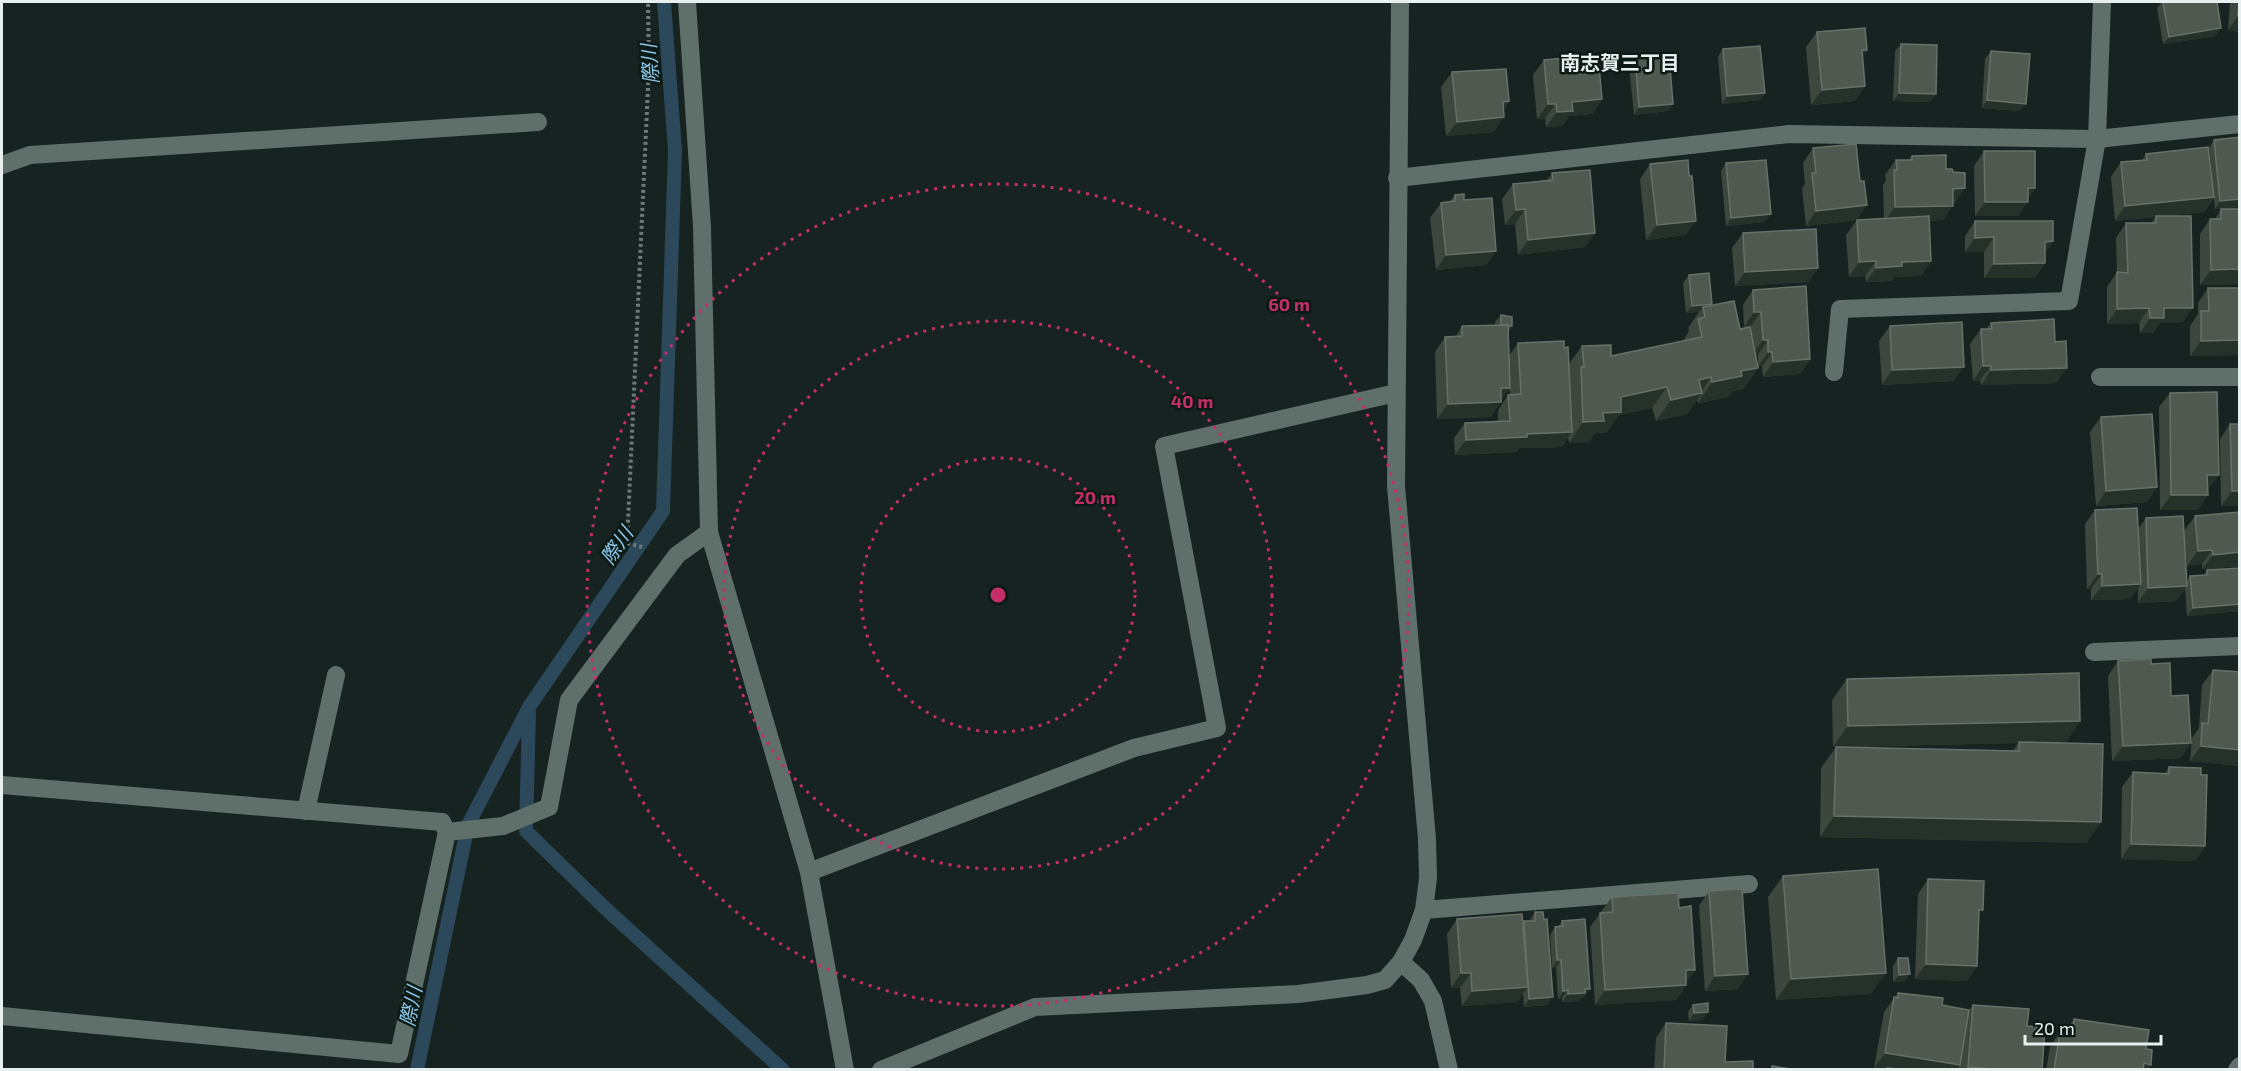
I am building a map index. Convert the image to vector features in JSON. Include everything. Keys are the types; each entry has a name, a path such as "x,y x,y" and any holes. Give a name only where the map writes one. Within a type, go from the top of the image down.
{"street":[{"path":"687,2 702,227 709,532 809,872 845,1070"},
{"path":"881,1070 1035,1007 1298,994 1367,985 1385,980 1401,962 1413,940 1424,910 1428,878 1427,839 1396,486 1400,2"},
{"path":"1834,372 1840,309 2069,301 2097,139 2102,2"},
{"path":"2,165 30,155 538,122"},
{"path":"1397,178 1789,134 2097,139 2240,124"},
{"path":"2100,377 2240,377"},
{"path":"809,872 1134,748 1217,728 1164,446 1396,393"},
{"path":"449,832 500,826 549,807 569,700 677,555 709,532"},
{"path":"2094,652 2240,646"},
{"path":"306,811 336,675"},
{"path":"2,785 442,822 449,832 396,1062 2,1016"},
{"path":"1424,910 1749,884"},
{"path":"1401,962 1421,980 1433,1001 1449,1070"},
{"path":"2236,1070 2240,1066"}],"path":[{"path":"627,543 649,78 648,2"}],"building":[{"path":"2163,2 2217,2 2221,28 2169,37"},
{"path":"1865,28 1867,50 1862,50 1865,86 1822,90 1817,32"},
{"path":"1901,44 1937,45 1936,94 1899,93"},
{"path":"1760,46 1765,93 1727,96 1723,49"},
{"path":"1991,51 2030,54 2026,104 1987,100"},
{"path":"1669,54 1673,104 1639,107 1635,57"},
{"path":"1598,55 1602,99 1572,102 1573,111 1557,112 1556,104 1548,104 1544,60"},
{"path":"1506,69 1509,101 1503,102 1504,117 1457,122 1452,72"},
{"path":"2240,137 2240,199 2220,201 2214,140"},
{"path":"1856,144 1860,181 1864,181 1867,205 1816,211 1812,173 1816,173 1813,148"},
{"path":"2208,147 2214,197 2125,206 2121,162 2147,160 2146,154"},
{"path":"1984,151 2035,151 2035,188 2028,188 2028,202 1985,202"},
{"path":"1946,155 1946,169 1965,173 1965,188 1953,189 1953,206 1895,207 1896,160 1912,160 1912,156"},
{"path":"1688,160 1689,176 1692,176 1696,221 1657,225 1650,164"},
{"path":"1766,160 1771,214 1731,218 1726,163"},
{"path":"1590,170 1595,233 1528,240 1525,209 1516,210 1513,184 1553,180 1552,173"},
{"path":"1464,194 1464,200 1492,198 1496,251 1446,255 1441,203 1455,201 1455,195"},
{"path":"2221,209 2240,209 2240,269 2211,270 2210,219 2221,219"},
{"path":"1929,216 1931,261 1902,262 1902,266 1876,268 1876,261 1859,262 1857,220"},
{"path":"2156,216 2191,216 2193,308 2164,308 2164,318 2150,318 2149,308 2117,309 2117,272 2128,273 2126,223 2156,223"},
{"path":"1975,221 2053,221 2053,241 2045,242 2045,263 1994,264 1994,237 1975,238"},
{"path":"1816,229 1818,268 1745,272 1743,233"},
{"path":"1709,273 1712,304 1692,306 1689,275"},
{"path":"1806,286 1810,359 1773,362 1772,352 1768,352 1768,340 1763,340 1761,312 1754,312 1753,290"},
{"path":"2208,288 2240,288 2240,340 2201,341 2201,311 2209,311"},
{"path":"1734,301 1740,329 1750,327 1758,368 1741,371 1742,376 1712,382 1711,377 1699,380 1702,393 1671,400 1667,387 1621,397 1621,412 1603,413 1604,421 1583,422 1582,346 1611,345 1611,356 1702,337 1698,319 1705,317 1703,307"},
{"path":"1501,315 1512,317 1512,326 1501,325"},
{"path":"2054,319 2055,342 2066,341 2067,368 1991,370 1991,366 1983,366 1981,329 1992,329 1991,323"},
{"path":"1962,322 1964,367 1892,370 1890,326"},
{"path":"1508,325 1510,388 1501,388 1501,402 1448,404 1445,337 1462,336 1462,326"},
{"path":"1564,341 1564,348 1568,347 1572,432 1466,440 1465,423 1510,421 1508,395 1521,394 1518,343"},
{"path":"2217,392 2219,475 2207,475 2208,495 2171,495 2170,393"},
{"path":"2152,414 2157,487 2106,491 2101,417"},
{"path":"2230,424 2240,424 2240,491 2232,491"},
{"path":"2137,508 2141,584 2102,586 2102,574 2098,574 2095,510"},
{"path":"2239,512 2240,552 2213,555 2212,550 2198,551 2195,516"},
{"path":"2183,516 2187,586 2148,588 2146,518"},
{"path":"2240,568 2240,604 2193,608 2190,576 2207,575 2207,570"},
{"path":"2151,659 2151,664 2170,663 2171,696 2188,695 2191,743 2123,746 2118,661"},
{"path":"2213,670 2240,672 2240,750 2201,746 2202,723 2208,724"},
{"path":"2079,673 2080,721 1848,726 1847,679"},
{"path":"2019,742 2103,744 2101,822 1834,816 1836,747 2019,751"},
{"path":"2169,767 2201,768 2201,775 2207,775 2205,846 2131,844 2133,772 2169,774"},
{"path":"1878,869 1886,973 1791,979 1783,876"},
{"path":"1928,879 1984,881 1983,910 1979,910 1977,966 1926,964"},
{"path":"1742,889 1748,974 1715,976 1709,891"},
{"path":"1678,893 1679,908 1691,906 1695,970 1686,970 1686,985 1605,990 1600,913 1613,912 1612,897"},
{"path":"1535,912 1543,912 1544,920 1547,919 1553,997 1529,999 1524,921 1535,921"},
{"path":"1522,914 1528,987 1472,991 1471,973 1461,973 1457,919"},
{"path":"1585,919 1590,989 1585,989 1585,993 1568,994 1568,990 1563,991 1561,960 1557,960 1555,927 1563,926 1562,921"},
{"path":"1898,958 1908,958 1910,974 1899,975"},
{"path":"1898,993 1943,998 1942,1005 1969,1010 1960,1065 1885,1053 1894,997 1898,998"},
{"path":"1708,1003 1708,1012 1694,1013 1693,1005"},
{"path":"1973,1005 2029,1009 2027,1026 2045,1027 2042,1070 1968,1067"},
{"path":"2074,1019 2149,1030 2146,1049 2152,1050 2151,1065 2144,1063 2143,1070 2054,1070 2060,1032 2072,1034"},
{"path":"1666,1023 1727,1026 1725,1062 1753,1061 1753,1070 1664,1070"},
{"path":"1772,1066 1797,1070 1772,1070"}],"waterway":[{"name":"際川","path":"417,1070 468,825 529,707 663,511 675,151 664,2"},
{"path":"529,712 526,831 606,909 783,1070"}],"district":[{"name":"南志賀三丁目","path":"1620,62"}]}
